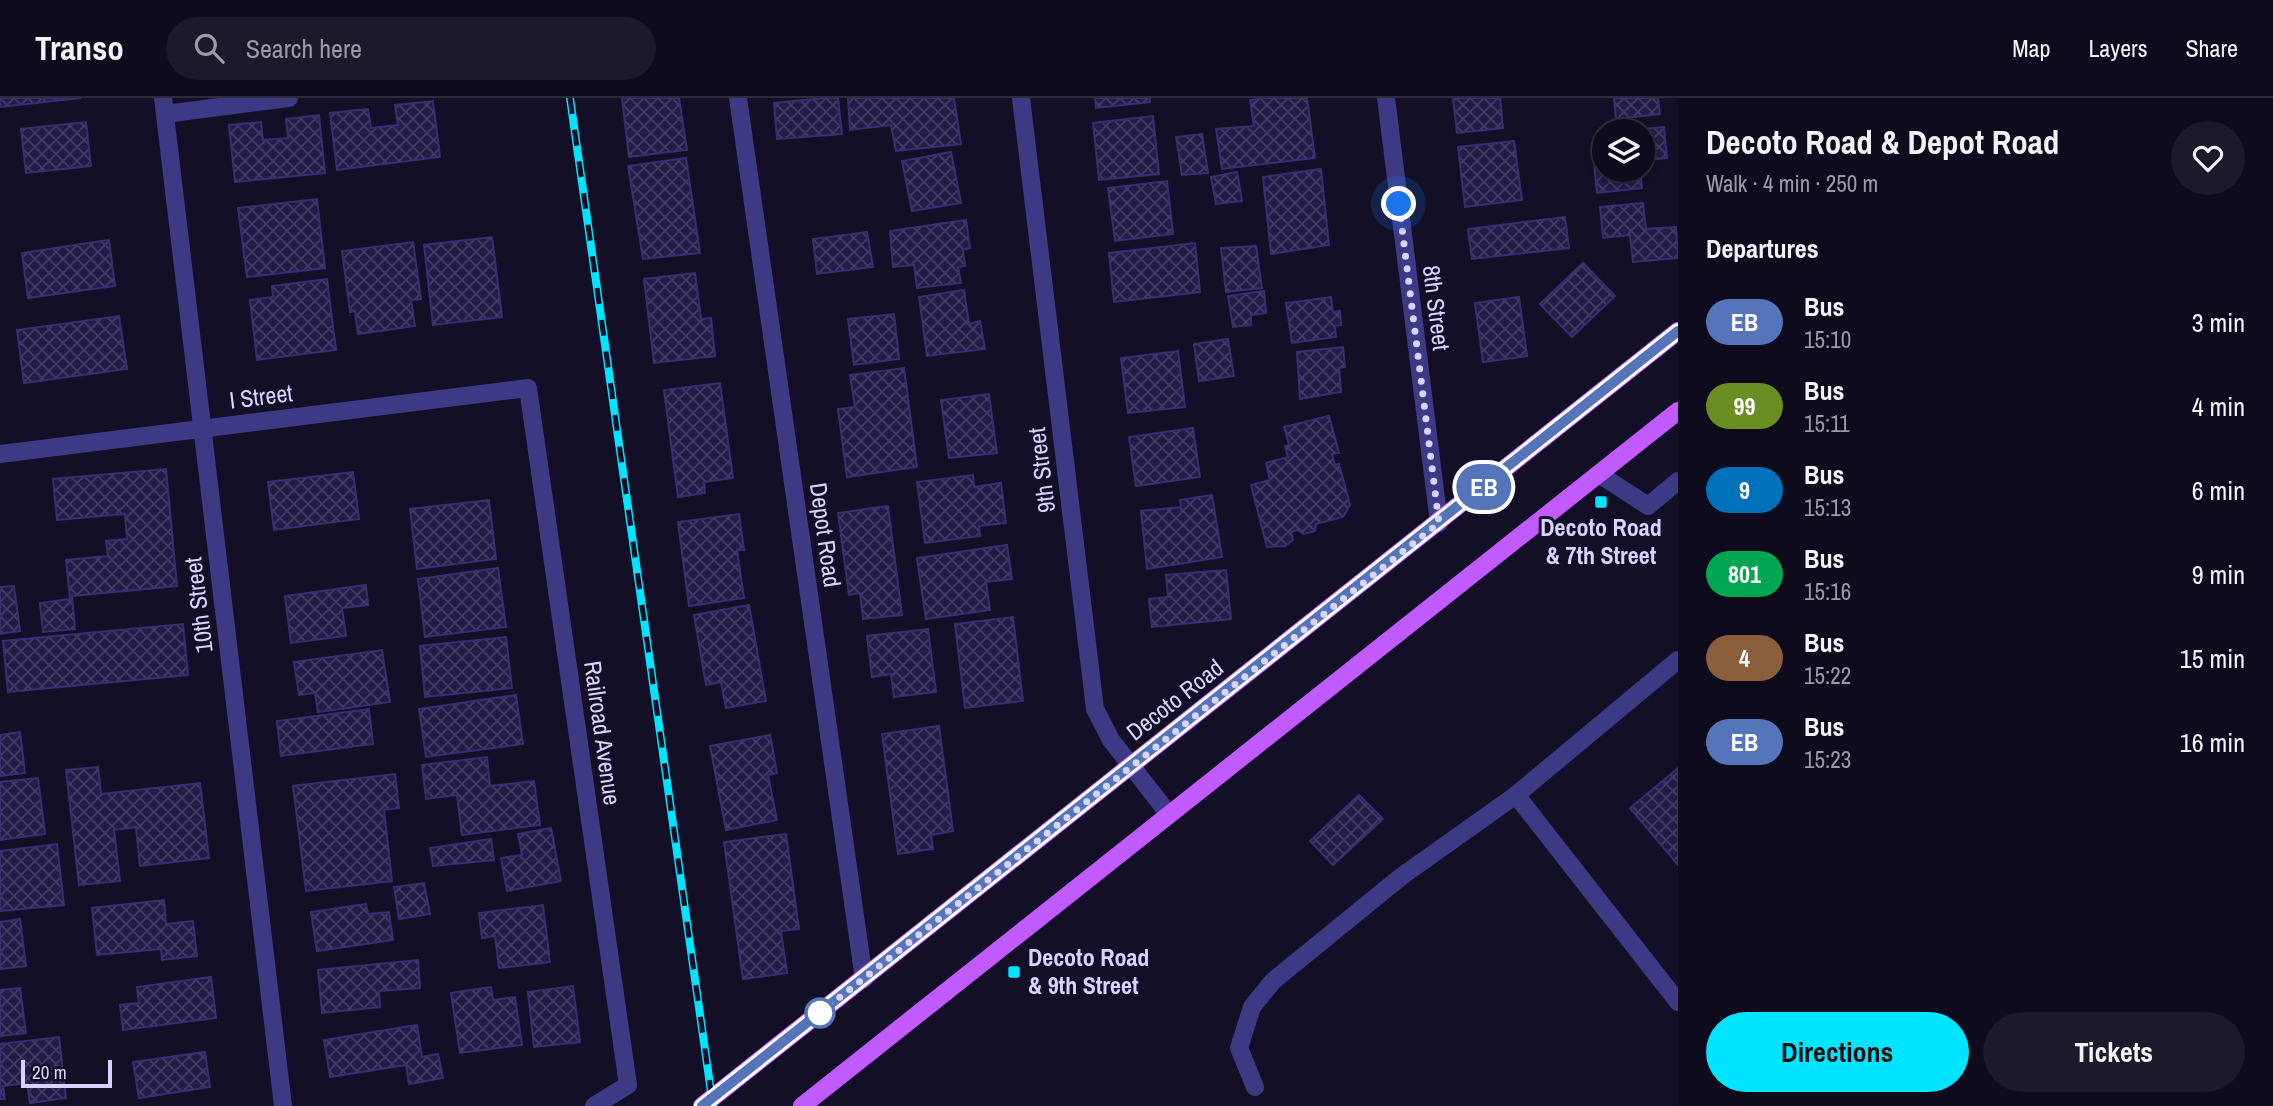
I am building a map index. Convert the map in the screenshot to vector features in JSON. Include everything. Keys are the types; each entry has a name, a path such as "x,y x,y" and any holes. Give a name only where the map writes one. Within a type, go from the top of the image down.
{"main road":[{"name":"Decoto Road","path":"702,1106 1678,331"},
{"path":"802,1106 1678,411"}],"street":[{"path":"164,106 289,98"},
{"name":"Depot Road","path":"738,98 864,979"},
{"name":"9th Street","path":"1021,98 1095,709 1111,740 1168,813"},
{"name":"8th Street","path":"1385,98 1439,523"},
{"name":"10th Street","path":"164,106 283,1106"},
{"name":"I Street","path":"0,454 528,388"},
{"name":"Railroad Avenue","path":"528,388 628,1085 594,1106"},
{"path":"1599,474 1648,506 1678,481"},
{"path":"1255,1087 1238,1048 1252,1007 1273,981 1402,876 1516,794 1678,660"},
{"path":"1516,794 1678,1002"}],"building":[{"path":"0,98 81,98 0,107"},
{"path":"622,98 679,98 687,150 629,157"},
{"path":"838,98 842,134 777,139 774,103"},
{"path":"848,98 954,98 961,144 896,151 891,125 850,130"},
{"path":"1095,98 1150,98 1150,102 1096,108"},
{"path":"1307,98 1315,158 1222,169 1216,129 1254,126 1250,100"},
{"path":"1453,98 1500,98 1503,128 1457,133"},
{"path":"1614,98 1658,98 1660,114 1616,119"},
{"path":"433,101 440,157 337,170 330,113 368,109 371,128 398,125 395,105"},
{"path":"319,115 325,173 235,182 229,125 261,122 263,140 288,138 286,119"},
{"path":"1153,116 1159,174 1099,180 1093,123"},
{"path":"86,122 91,166 26,173 21,129"},
{"path":"1664,127 1667,158 1655,159 1655,128"},
{"path":"1202,134 1208,173 1182,175 1176,137"},
{"path":"1514,141 1522,200 1465,207 1458,147"},
{"path":"951,152 961,203 912,211 902,161"},
{"path":"686,158 700,253 643,259 628,166"},
{"path":"1321,169 1329,245 1271,254 1263,177"},
{"path":"1237,172 1242,201 1216,204 1211,177"},
{"path":"1167,181 1173,234 1115,241 1108,188"},
{"path":"1596,182 1641,182 1642,188 1597,193"},
{"path":"317,199 325,268 247,277 238,208"},
{"path":"1643,203 1646,229 1676,227 1678,258 1633,262 1630,235 1603,238 1600,207"},
{"path":"1565,217 1569,248 1472,259 1468,229"},
{"path":"966,220 970,248 963,250 965,266 958,267 961,283 917,288 914,265 893,267 890,231"},
{"path":"867,232 873,267 817,274 813,239"},
{"path":"492,237 502,317 433,325 424,245"},
{"path":"109,240 115,286 28,298 22,253"},
{"path":"413,242 421,299 411,300 415,326 358,334 355,311 350,312 342,251"},
{"path":"1195,243 1200,292 1114,302 1109,253"},
{"path":"1256,246 1262,288 1226,292 1221,248"},
{"path":"1583,263 1615,296 1572,337 1540,304"},
{"path":"695,273 701,319 711,318 715,356 654,363 644,279"},
{"path":"327,279 336,350 257,360 250,300 273,297 272,286"},
{"path":"964,290 969,324 980,321 985,349 927,356 919,297"},
{"path":"1264,291 1266,313 1251,315 1251,325 1233,327 1228,296"},
{"path":"1331,297 1333,312 1340,311 1341,325 1335,326 1336,337 1292,343 1286,303"},
{"path":"1519,297 1527,356 1483,362 1475,303"},
{"path":"894,314 899,359 854,365 848,319"},
{"path":"119,316 127,369 24,383 17,330"},
{"path":"1228,339 1234,376 1199,381 1194,344"},
{"path":"1343,347 1345,367 1339,368 1341,392 1300,399 1297,352"},
{"path":"1178,351 1185,407 1128,413 1121,358"},
{"path":"904,368 917,467 847,477 838,409 855,407 850,375"},
{"path":"720,383 733,478 704,482 705,493 678,497 664,390"},
{"path":"989,394 997,453 949,458 941,400"},
{"path":"1329,416 1339,453 1332,454 1335,465 1339,464 1350,505 1343,517 1316,524 1315,531 1304,534 1297,530 1291,532 1293,540 1285,546 1267,547 1251,485 1270,480 1266,463 1288,457 1285,446 1289,445 1284,427"},
{"path":"1193,428 1200,477 1136,486 1129,437"},
{"path":"166,469 177,586 72,596 75,629 43,632 40,603 70,599 66,560 108,556 106,541 127,539 125,514 57,520 53,479"},
{"path":"353,472 359,519 274,530 268,482"},
{"path":"973,475 974,487 1001,483 1006,523 979,526 980,536 925,543 917,482"},
{"path":"1212,495 1222,557 1147,569 1141,511 1181,507 1180,500"},
{"path":"489,500 496,559 417,569 410,509"},
{"path":"888,506 902,615 863,619 860,593 849,595 838,513"},
{"path":"739,514 744,550 737,550 744,598 689,606 678,522"},
{"path":"1007,545 1012,579 986,582 990,610 926,619 917,558"},
{"path":"498,568 506,627 425,637 418,579"},
{"path":"1226,570 1231,619 1152,627 1149,599 1168,597 1166,575"},
{"path":"366,585 368,605 342,608 346,636 291,643 285,596"},
{"path":"14,586 20,631 0,634 0,587"},
{"path":"749,605 766,701 726,708 721,682 706,685 694,615"},
{"path":"1013,617 1023,701 965,708 955,624"},
{"path":"183,624 188,675 8,692 3,641"},
{"path":"928,629 936,692 894,697 891,674 872,677 867,636"},
{"path":"506,637 512,688 425,697 420,646"},
{"path":"382,650 390,702 318,712 315,693 299,695 294,662"},
{"path":"516,695 523,744 426,757 419,709"},
{"path":"369,709 373,744 281,756 277,721"},
{"path":"939,726 953,831 931,835 933,849 898,854 882,734"},
{"path":"20,732 25,773 0,776 0,735"},
{"path":"770,735 777,773 768,775 777,820 726,830 710,746"},
{"path":"487,757 490,786 534,781 540,825 462,835 457,795 426,799 422,765"},
{"path":"98,767 101,794 200,783 209,858 140,866 136,827 114,830 120,881 79,885 66,770"},
{"path":"1678,768 1678,865 1630,808"},
{"path":"395,774 399,808 384,810 392,881 306,891 293,786"},
{"path":"38,778 45,834 0,840 0,782"},
{"path":"1359,795 1383,819 1333,865 1310,841"},
{"path":"551,828 561,881 507,891 501,858 522,855 518,834"},
{"path":"786,834 799,929 781,931 787,973 743,979 724,842"},
{"path":"491,839 494,860 433,866 430,848"},
{"path":"57,844 64,905 0,911 0,851"},
{"path":"424,883 430,914 399,919 394,887"},
{"path":"164,900 166,924 193,921 197,956 162,960 161,949 97,955 92,908"},
{"path":"366,904 368,914 389,912 393,940 317,951 311,912"},
{"path":"543,905 550,962 499,968 495,936 482,938 479,913"},
{"path":"20,919 26,966 0,969 0,922"},
{"path":"418,960 420,988 379,991 380,1007 322,1013 318,970"},
{"path":"211,977 216,1018 123,1030 120,1005 139,1003 137,987"},
{"path":"573,986 580,1042 534,1047 528,992"},
{"path":"491,987 493,1000 515,997 522,1045 460,1053 451,993"},
{"path":"20,988 26,1033 0,1036 0,990"},
{"path":"417,1025 422,1057 438,1054 443,1078 409,1084 406,1065 330,1077 324,1040"},
{"path":"59,1037 66,1098 30,1103 27,1083 3,1086 5,1099 0,1099 0,1044"},
{"path":"205,1052 210,1087 139,1098 133,1062"}],"railway":[{"path":"570,98 713,1106"}],"bus line":[{"name":"EB","path":"702,1106 1678,331"}],"place":[{"name":"Decoto Road & 7th Street","path":"1601,502"},
{"name":"Decoto Road & 9th Street","path":"1014,972"}],"route":[{"path":"820,1013 1439,523 1399,204"}]}
